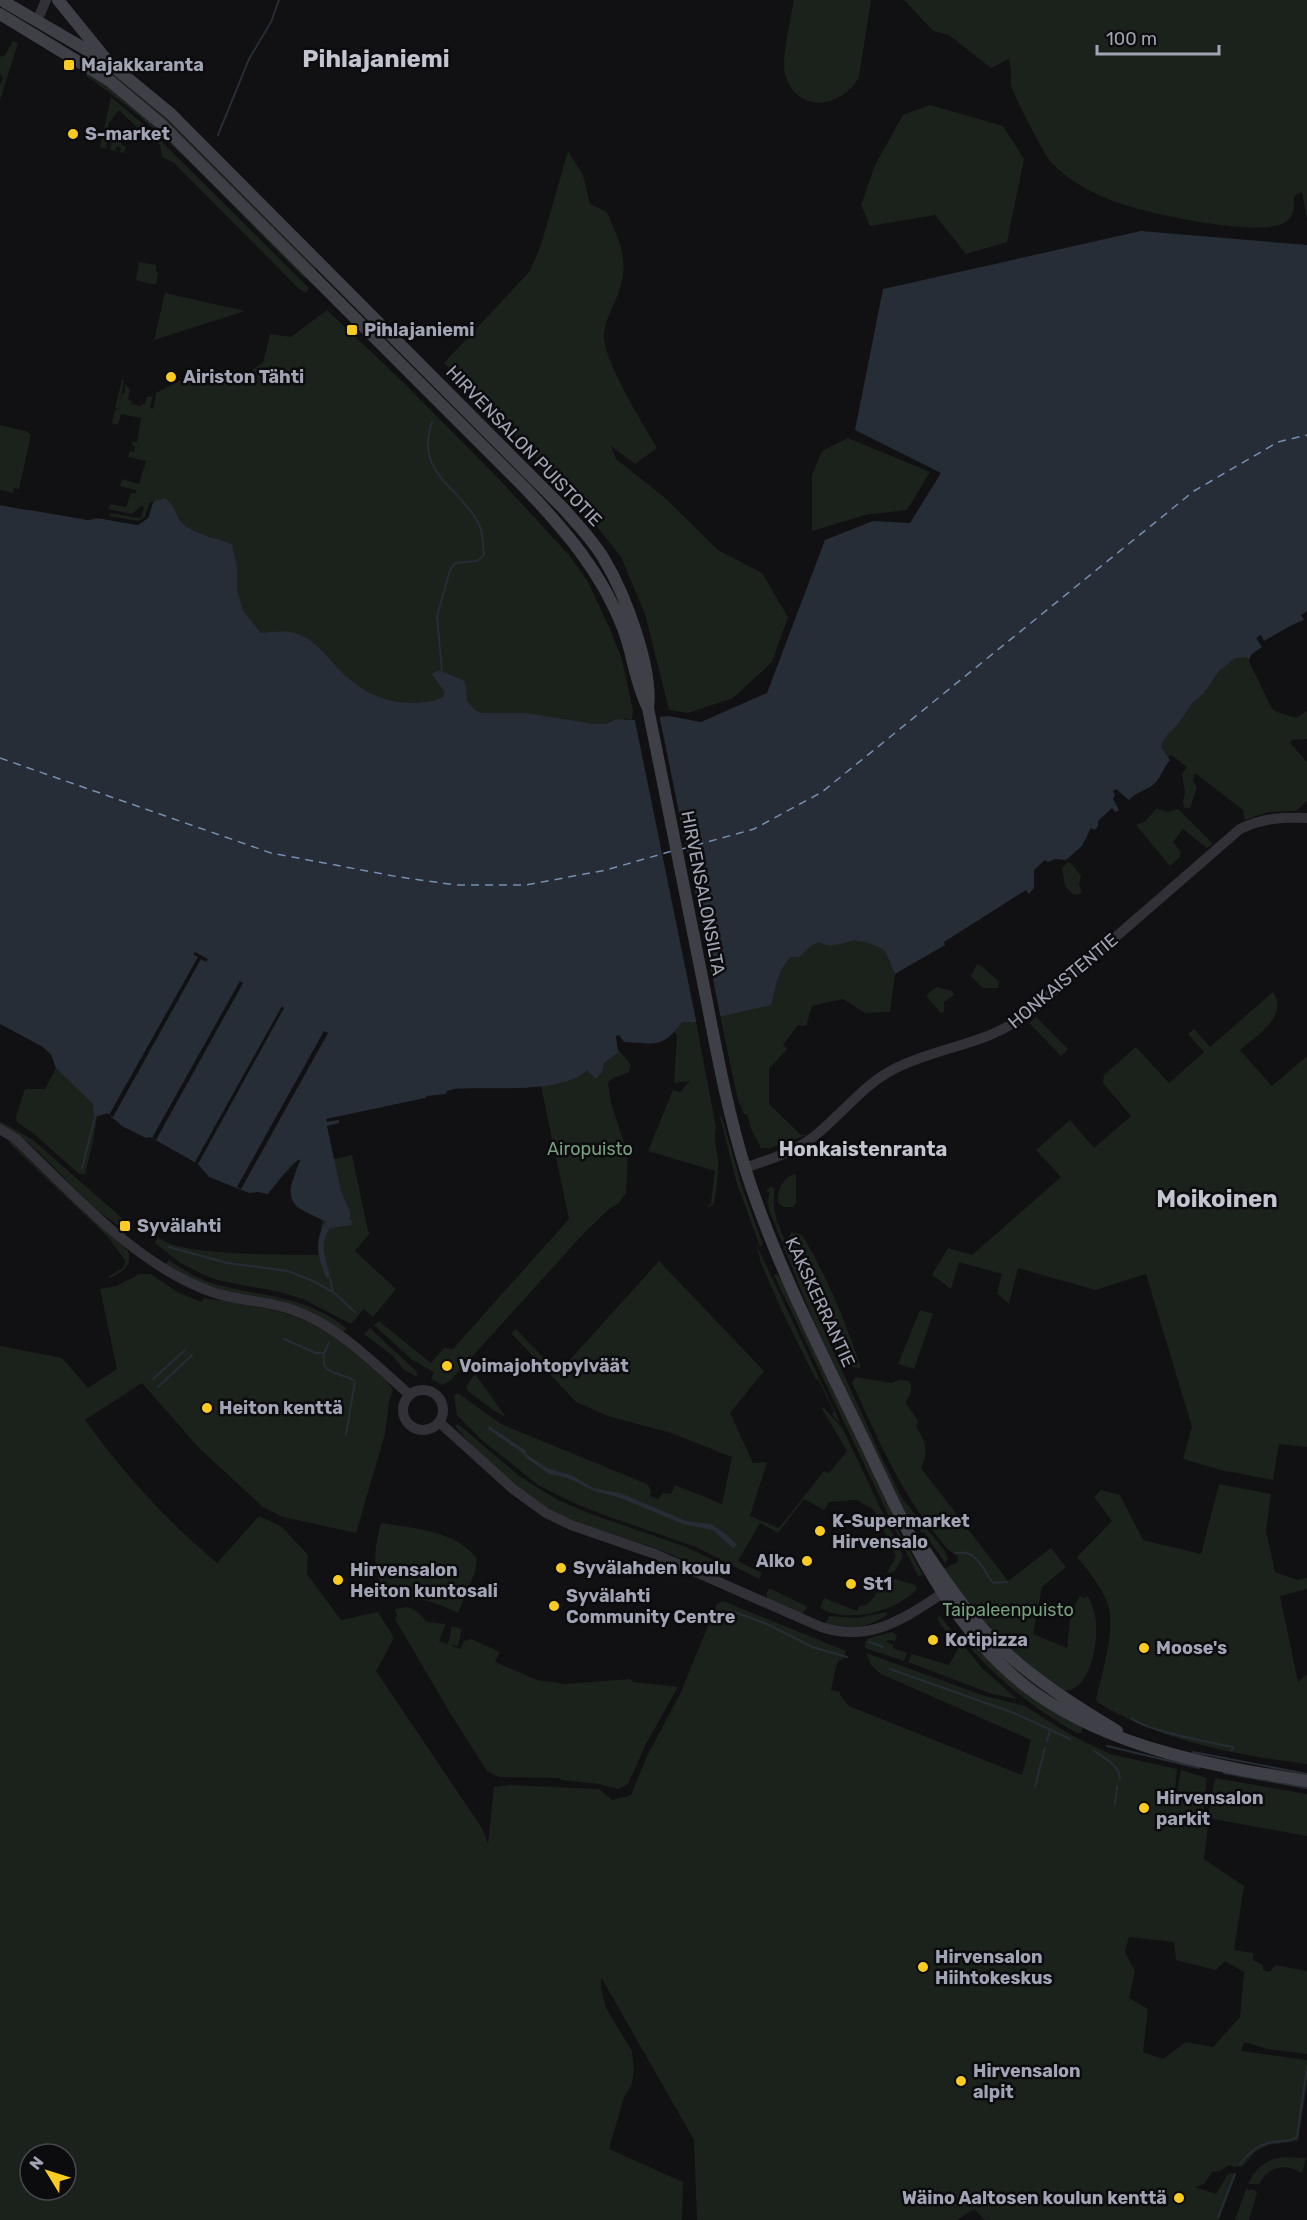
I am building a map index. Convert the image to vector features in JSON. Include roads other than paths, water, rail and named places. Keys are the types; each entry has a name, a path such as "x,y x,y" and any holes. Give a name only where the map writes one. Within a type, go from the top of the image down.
{"main road":[{"path":"1,0 35,27"},
{"path":"58,0 109,63"},
{"path":"0,14 35,27"},
{"name":"HIRVENSALON PUISTOTIE","path":"35,27 109,63 171,114 564,508 604,558 625,603 635,630 650,691 648,708"},
{"name":"HIRVENSALON PUISTOTIE","path":"35,27 110,81 160,123 554,518 593,568 608,594 624,630 640,694 648,708"},
{"name":"HIRVENSALONSILTA","path":"648,708 723,1086"},
{"name":"KAKSKERRANTIE","path":"723,1086 745,1168 766,1228 905,1525 947,1590 996,1644 1035,1677 1133,1741 1178,1755 1307,1780"}],"street":[{"path":"35,27 46,0"},
{"name":"HONKAISTENTIE","path":"745,1168 805,1144 868,1086 897,1067 1008,1028 1028,1014 1240,830 1261,820 1272,818 1307,819"},
{"path":"0,1129 16,1139 118,1235 161,1267 213,1292 278,1305 316,1320 347,1341 410,1395"},
{"path":"423,1390 437,1395 443,1408 439,1422 431,1428 421,1430 408,1423 403,1409 410,1395 423,1390"},
{"path":"439,1422 513,1489 546,1513 571,1525 655,1554 821,1627 844,1633 869,1631 897,1621 947,1590"}],"waterway":[{"path":"218,135 249,59 271,22 279,0"},
{"path":"432,422 428,439 433,465 478,523 484,555 477,561 455,563 450,570 437,616 442,672"},
{"path":"82,1168 95,1117"},
{"path":"169,1247 227,1263 288,1271 333,1292"},
{"path":"330,1278 333,1292 355,1312"},
{"path":"284,1339 316,1353 324,1353 329,1343"},
{"path":"153,1379 185,1350"},
{"path":"324,1353 325,1366 328,1369 355,1381 346,1435"},
{"path":"158,1387 192,1355"},
{"path":"955,1553 969,1554 974,1557 993,1583 1007,1582"},
{"path":"729,1610 767,1624 812,1647 847,1657"},
{"path":"869,1642 883,1647"},
{"path":"890,1669 1014,1713 1070,1739"},
{"path":"1131,1718 1164,1731 1233,1747 1232,1750"},
{"path":"1047,1741 1050,1730"},
{"path":"1107,1746 1199,1768"},
{"path":"1035,1787 1045,1748"},
{"path":"1094,1751 1114,1766 1120,1779"},
{"path":"1193,1752 1307,1774"},
{"path":"1224,1773 1307,1788"},
{"path":"1115,1804 1117,1787"},
{"path":"1240,2164 1249,2154 1264,2144 1297,2137 1307,2067"},
{"path":"1218,2217 1235,2174"}],"place":[{"name":"Majakkaranta","path":"69,65"},
{"name":"S-market","path":"73,134"},
{"name":"Pihlajaniemi","path":"352,330"},
{"name":"Airiston Tähti","path":"171,377"},
{"name":"Syvälahti","path":"125,1226"},
{"name":"Voimajohtopylväät","path":"447,1366"},
{"name":"Heiton kenttä","path":"207,1408"},
{"name":"K-Supermarket Hirvensalo","path":"820,1531"},
{"name":"Alko","path":"807,1561"},
{"name":"Syvälahden koulu","path":"561,1568"},
{"name":"Hirvensalon Heiton kuntosali","path":"338,1580"},
{"name":"St1","path":"851,1584"},
{"name":"Syvälahti Community Centre","path":"554,1606"},
{"name":"Kotipizza","path":"933,1640"},
{"name":"Moose's","path":"1144,1648"},
{"name":"Hirvensalon parkit","path":"1144,1808"},
{"name":"Hirvensalon Hiihtokeskus","path":"923,1967"},
{"name":"Hirvensalon alpit","path":"961,2081"},
{"name":"Wäino Aaltosen koulun kenttä","path":"1179,2198"}],"district":[{"name":"Pihlajaniemi","path":"376,59"},
{"name":"Honkaistenranta","path":"863,1149"},
{"name":"Moikoinen","path":"1217,1199"}],"park label":[{"name":"Airopuisto","path":"590,1149"},
{"name":"Taipaleenpuisto","path":"1008,1610"}]}
